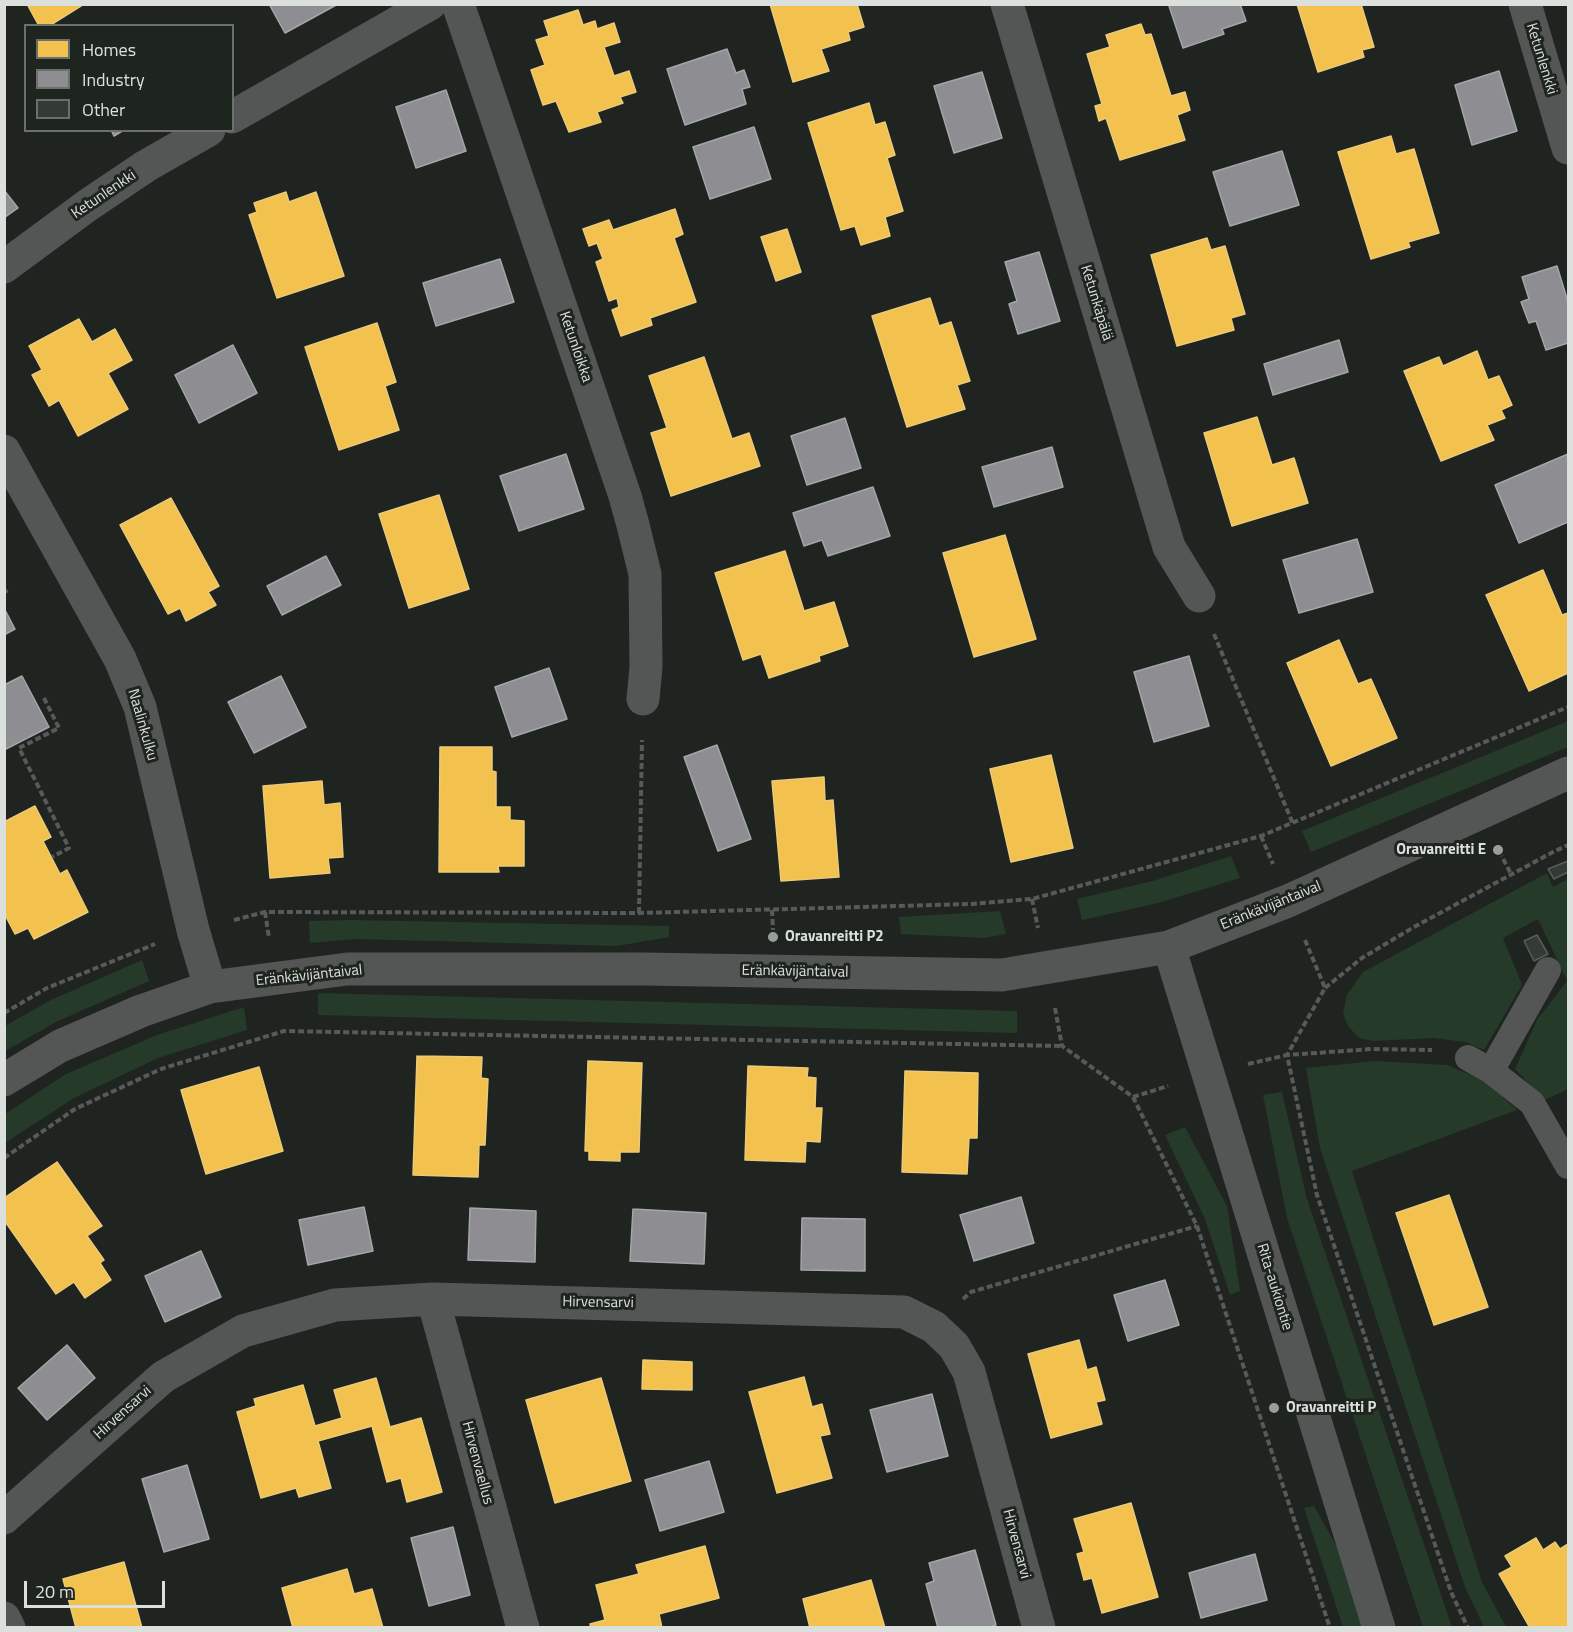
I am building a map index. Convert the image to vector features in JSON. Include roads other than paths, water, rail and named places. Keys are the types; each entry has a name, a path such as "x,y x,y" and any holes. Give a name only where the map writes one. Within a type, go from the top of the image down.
{"street":[{"path":"234,116 430,4"},
{"name":"Ketunloikka","path":"458,4 633,525 645,574 646,667 643,699"},
{"name":"Ketunkäpälä","path":"1007,4 1169,547 1198,597"},
{"name":"Ketunlenkki","path":"1525,4 1569,148"},
{"name":"Ketunlenkki","path":"4,267 88,205 146,166 206,132"},
{"name":"Naalinkulku","path":"4,451 120,659 140,707 193,930 210,987"},
{"name":"Eränkävijäntaival","path":"4,1080 60,1046 141,1011 210,987 347,969 643,969 1002,975 1168,947 1288,901 1569,772"},
{"name":"Rita-aukiontie","path":"1168,947 1379,1628"},
{"name":"Hirvensarvi","path":"4,1518 163,1377 243,1331 335,1305 433,1299 904,1312 934,1327 954,1346 969,1372 1039,1628"},
{"name":"Hirvenvaellus","path":"433,1299 523,1628"},
{"path":"4,1618 9,1628"}],"lane":[{"path":"1491,1071 1548,970"},
{"path":"1468,1058 1491,1071 1532,1103 1569,1166"}],"place":[{"name":"Oravanreitti E","path":"1498,850"},
{"name":"Oravanreitti P2","path":"773,937"},
{"name":"Oravanreitti P","path":"1274,1408"}]}
